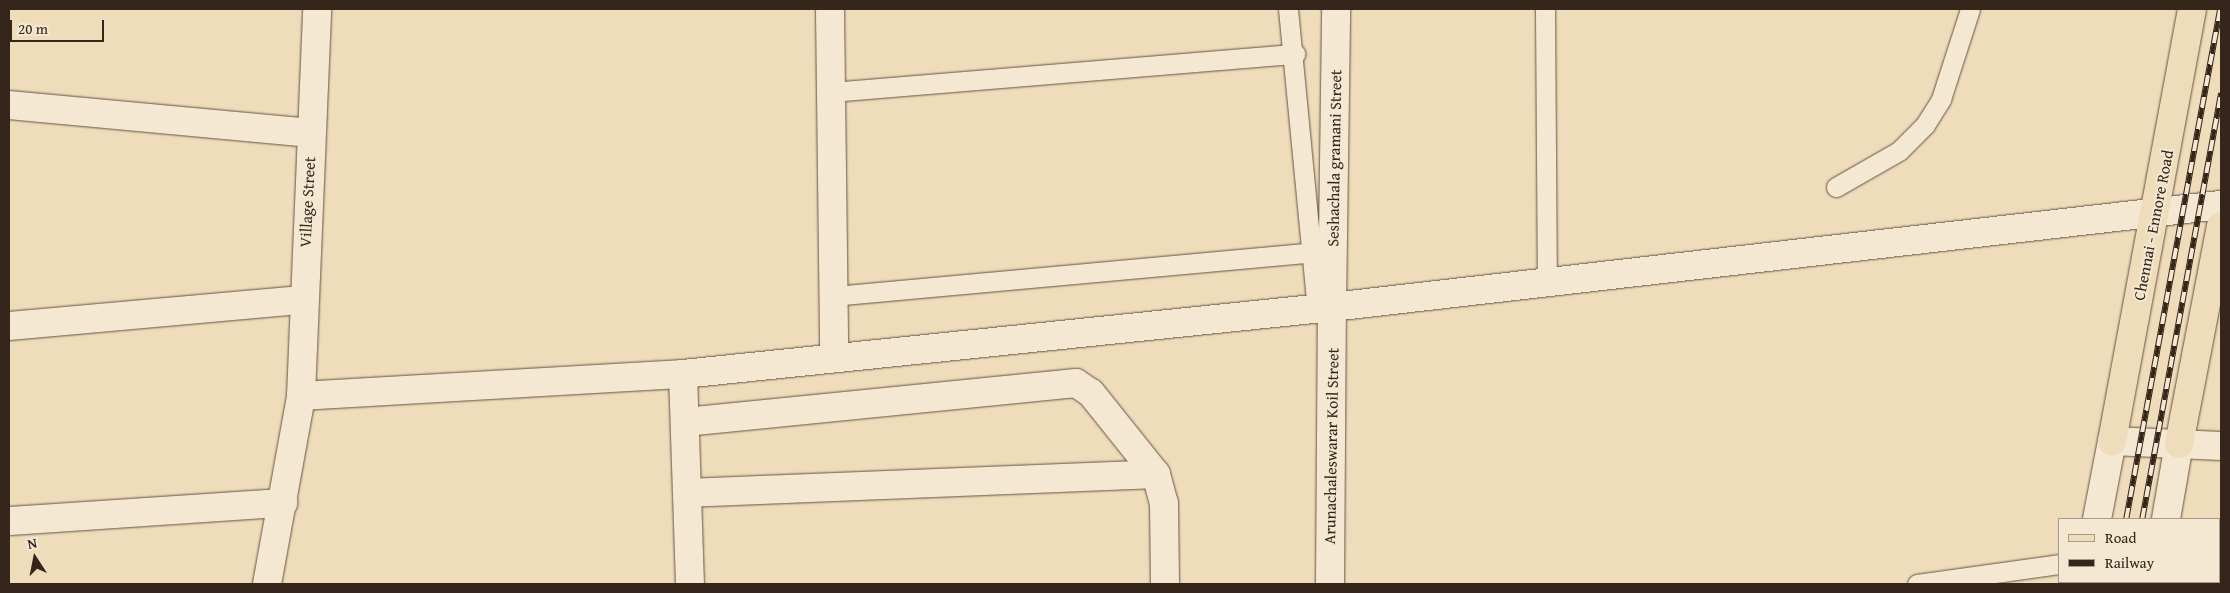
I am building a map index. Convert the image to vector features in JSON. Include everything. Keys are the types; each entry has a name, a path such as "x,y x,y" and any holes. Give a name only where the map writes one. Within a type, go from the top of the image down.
{"main road":[{"name":"Chennai - Ennore Road","path":"2112,442 2192,9"},
{"path":"2179,444 2221,226"}],"street":[{"name":"Village Street","path":"267,584 301,396 302,300 317,9"},
{"path":"830,9 834,358"},
{"name":"Seshachala gramani Street","path":"1325,308 1336,9"},
{"path":"9,105 311,133"},
{"path":"301,396 683,374 1325,308 2156,209 2221,205"},
{"path":"9,326 302,300"},
{"name":"Arunachaleswarar Koil Street","path":"1325,308 1330,584"},
{"path":"683,374 690,584"},
{"path":"685,422 1076,383 1091,393 1156,474 1164,503 1164,584"},
{"path":"2097,518 2112,442 2221,446"},
{"path":"2166,518 2179,444"},
{"path":"687,493 1156,474"},
{"path":"9,521 283,503"}],"lane":[{"path":"1288,9 1295,54 1312,252 1325,308"},
{"path":"1545,9 1547,282"},
{"path":"1836,187 1899,151 1926,125 1941,99 1970,9"},
{"path":"831,92 1295,54"},
{"path":"833,296 1312,252"},
{"path":"1917,584 2058,564"}],"railway":[{"path":"2126,518 2220,9"},
{"path":"2142,518 2221,93"}]}
